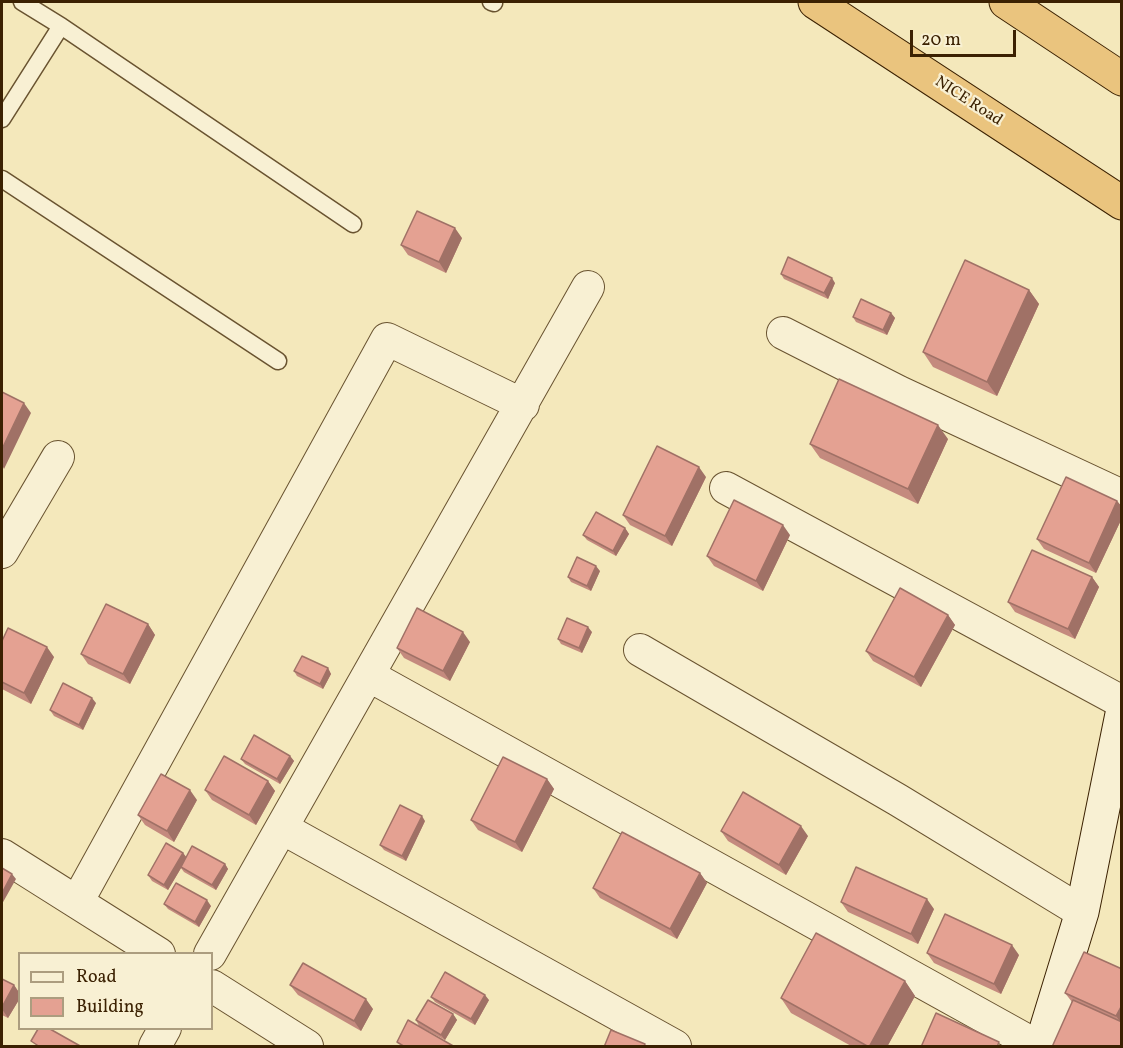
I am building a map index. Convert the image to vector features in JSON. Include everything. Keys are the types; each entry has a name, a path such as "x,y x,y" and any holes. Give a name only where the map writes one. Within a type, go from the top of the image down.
{"highway":[{"name":"NICE Road","path":"815,2 1122,203"},
{"path":"1006,2 1122,79"}],"street":[{"path":"211,952 588,287"},
{"path":"783,333 899,392 1122,496"},
{"path":"77,902 387,339 523,405"},
{"path":"2,552 58,457"},
{"path":"726,488 1122,702"},
{"path":"640,650 898,800 1082,912"},
{"path":"368,675 1039,1047 1082,912 1122,714"},
{"path":"282,828 675,1047"},
{"path":"2,855 156,952"},
{"path":"213,987 307,1047"},
{"path":"154,1047 164,1030"}],"lane":[{"path":"22,2 353,224"},
{"path":"2,119 61,26"},
{"path":"2,179 278,361"}],"building":[{"path":"417,211 455,228 439,262 401,245"},
{"path":"788,257 832,278 824,293 781,274"},
{"path":"965,260 1029,290 987,382 923,352"},
{"path":"861,299 891,313 883,330 853,317"},
{"path":"839,379 938,425 908,489 810,444"},
{"path":"2,392 24,403 2,449"},
{"path":"657,446 699,467 665,536 623,515"},
{"path":"1066,477 1117,501 1089,563 1037,539"},
{"path":"734,500 783,525 756,581 707,556"},
{"path":"596,512 625,528 613,551 583,535"},
{"path":"1032,550 1092,577 1068,629 1008,602"},
{"path":"577,557 596,566 587,586 568,577"},
{"path":"900,588 948,615 914,677 866,651"},
{"path":"106,604 148,624 123,674 81,654"},
{"path":"417,608 463,632 443,671 397,648"},
{"path":"567,618 588,627 579,648 558,639"},
{"path":"8,628 47,647 24,693 2,682 2,641"},
{"path":"302,656 328,668 320,684 294,671"},
{"path":"63,683 92,698 79,725 50,710"},
{"path":"254,735 290,756 277,779 241,759"},
{"path":"224,756 268,781 249,815 205,790"},
{"path":"503,757 547,779 515,842 471,820"},
{"path":"161,774 190,790 167,831 138,815"},
{"path":"743,792 801,826 779,865 721,831"},
{"path":"400,805 422,816 402,856 380,845"},
{"path":"622,832 700,873 670,929 593,888"},
{"path":"166,843 183,853 164,885 148,875"},
{"path":"192,846 225,864 212,885 181,867"},
{"path":"856,867 927,899 911,934 841,902"},
{"path":"2,868 12,874 2,893"},
{"path":"176,883 207,900 195,922 164,904"},
{"path":"945,914 1012,945 994,984 927,953"},
{"path":"816,933 905,981 869,1047 781,998"},
{"path":"1084,952 1122,969 1122,1005 1116,1016 1065,993"},
{"path":"303,963 366,999 354,1021 290,985"},
{"path":"445,972 485,995 471,1019 431,997"},
{"path":"2,979 14,985 2,1007"},
{"path":"428,1000 453,1014 441,1035 416,1020"},
{"path":"1073,1000 1122,1022 1122,1047 1052,1047"},
{"path":"936,1013 999,1042 997,1047 921,1047"},
{"path":"408,1020 455,1047 405,1047 397,1042"},
{"path":"37,1030 52,1030 82,1047 40,1047 31,1041"},
{"path":"611,1030 645,1044 644,1047 604,1047"}]}
